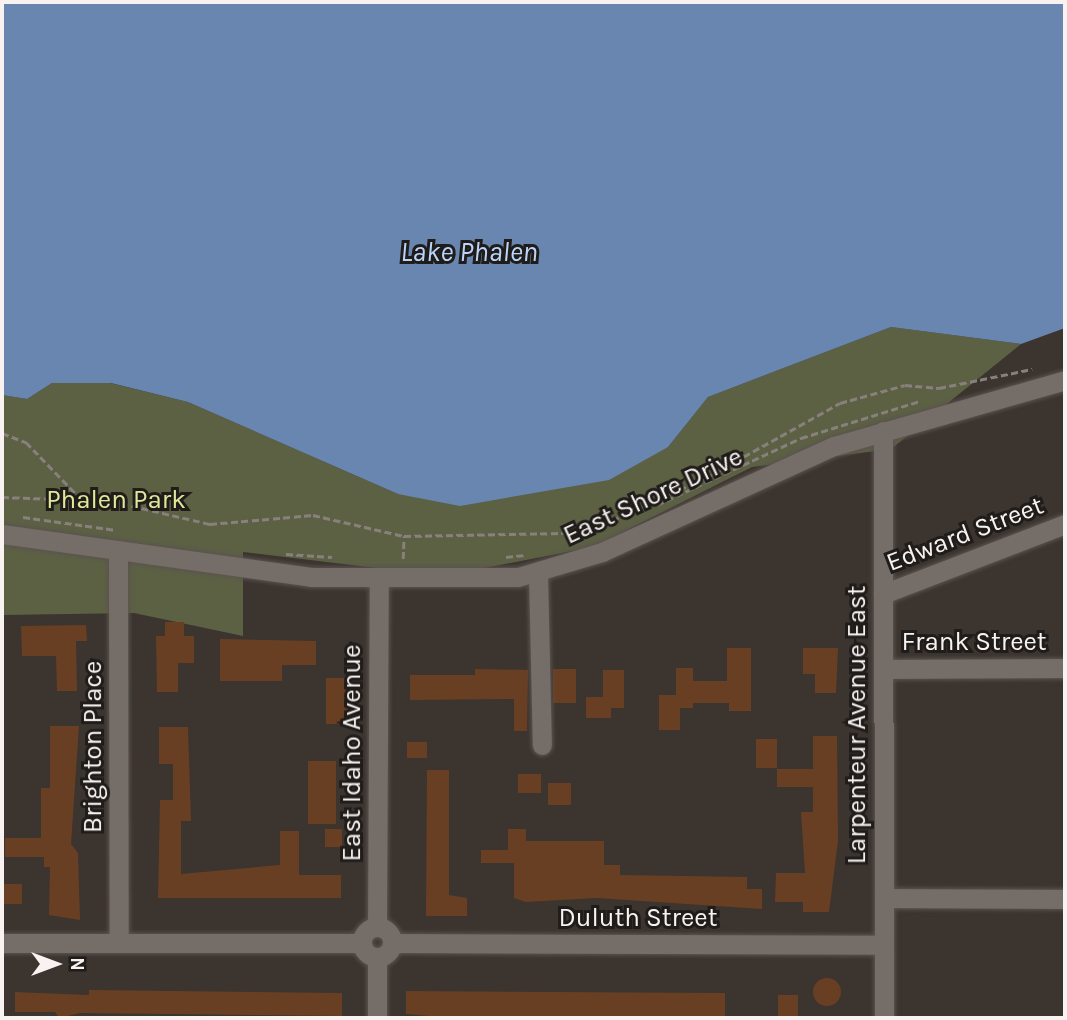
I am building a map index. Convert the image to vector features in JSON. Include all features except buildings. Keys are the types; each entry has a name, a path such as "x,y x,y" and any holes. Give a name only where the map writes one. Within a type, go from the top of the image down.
{"street":[{"name":"East Shore Drive","path":"2,534 283,574 379,579 538,574 603,552 752,478 883,431 1065,380"},
{"name":"Larpenteur Avenue East","path":"883,431 884,1018"},
{"name":"Edward Street","path":"883,594 1065,524"},
{"name":"Brighton Place","path":"118,550 120,943"},
{"path":"538,574 542,745"},
{"name":"East Idaho Avenue","path":"377,927 379,579"},
{"name":"Frank Street","path":"883,669 1065,668"},
{"path":"884,898 1065,899"},
{"path":"362,943 377,927 393,943 377,957"},
{"path":"2,943 362,943 377,957 377,1018"},
{"name":"Duluth Street","path":"393,943 884,945"}],"path":[{"path":"2,496 82,499 210,524 313,515 404,536 593,529 706,477 840,403 905,384 939,388 1039,368 842,421 576,541"},
{"path":"2,433 26,442 82,499"},
{"path":"13,516 128,532"},
{"path":"403,559 404,536"},
{"path":"274,553 340,558"},
{"path":"497,559 530,554"},
{"path":"390,559 417,559"}],"green space":[{"name":"Phalen Park","path":"891,327 1021,344 891,449 752,467 593,547 443,576 243,552 243,636 134,613 2,615 2,395 27,399 52,383 110,383 188,402 398,494 668,447 708,397"}],"water":[{"name":"Lake Phalen","path":"2,2 1065,2 1065,328 1021,344 891,327 708,397 668,447 609,480 460,506 398,494 188,402 111,383 52,383 27,399 2,395"}]}
